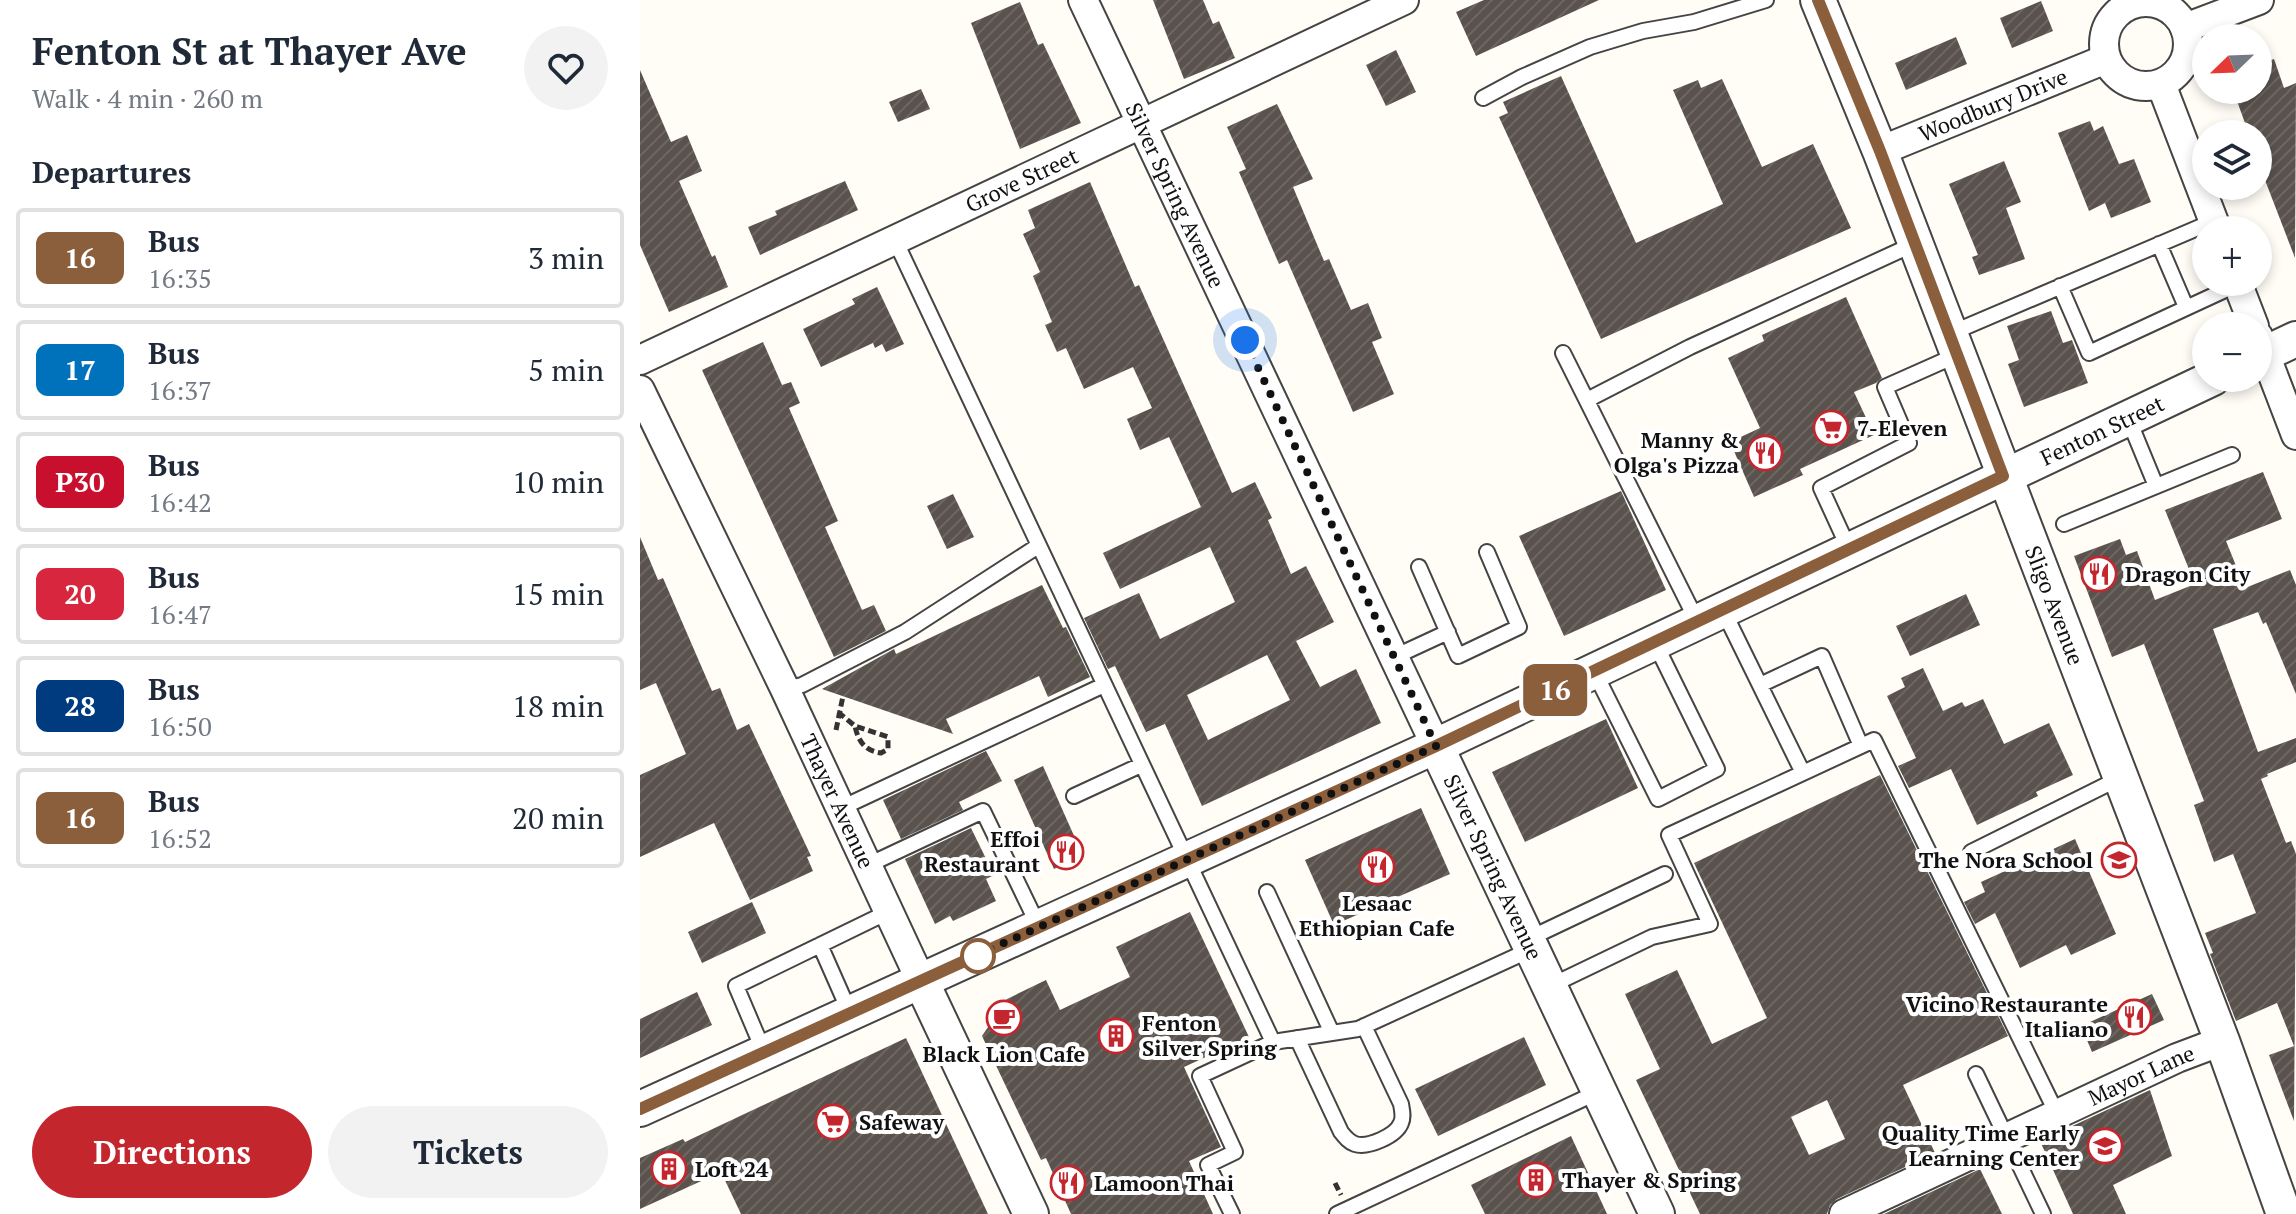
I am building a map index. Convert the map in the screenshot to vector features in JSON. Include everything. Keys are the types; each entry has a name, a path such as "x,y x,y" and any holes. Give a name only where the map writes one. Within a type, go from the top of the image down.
{"street":[{"name":"Silver Spring Avenue","path":"1083,0 1657,1214"},
{"name":"Grove Street","path":"640,360 1404,0"},
{"name":"Sligo Avenue","path":"1818,0 1880,151 2222,1041 2283,1180 2284,1214"},
{"path":"2185,28 2259,0"},
{"path":"2132,2 2153,2 2171,10 2185,28 2189,49 2183,67 2171,79 2154,87 2134,86 2115,74 2106,59 2103,45 2105,32 2118,12 2132,2"},
{"name":"Woodbury Drive","path":"1880,151 2106,59"},
{"path":"2161,84 2211,216"},
{"path":"2272,342 2296,339"},
{"path":"2272,375 2296,435"},
{"name":"Fenton Street","path":"640,1109 1436,746 2192,388"},
{"name":"Thayer Avenue","path":"640,390 785,689 1031,1214"},
{"name":"Mayor Lane","path":"1844,1214 2177,1058 2222,1041"}],"lane":[{"path":"1483,98 1590,47 1643,31 1694,22 1766,0"},
{"path":"1849,549 1821,488 1909,443 1885,387 2060,286 2192,233"},
{"path":"895,240 1273,1042"},
{"path":"1587,400 1690,347 1914,244"},
{"path":"2159,244 2186,307"},
{"path":"2060,286 2089,353 2210,296"},
{"path":"1563,353 1710,616 1760,685 1803,773"},
{"path":"2128,418 2156,486"},
{"path":"2064,524 2232,455"},
{"path":"785,689 802,685 905,632 1038,546"},
{"path":"1419,567 1458,656 1519,627 1487,552"},
{"path":"1394,657 1448,632"},
{"path":"1594,671 1658,799 1717,769 1654,642"},
{"path":"1760,685 1822,656 1861,746"},
{"path":"839,809 1104,685"},
{"path":"1549,986 1652,937 1710,924 1669,835 1874,740 2057,1114"},
{"path":"1074,796 1141,765"},
{"path":"1971,852 2120,778"},
{"path":"866,866 983,811 1040,927"},
{"path":"1232,1214 1208,1165 1235,1152 1200,1076 1273,1042 1364,1026 1665,874"},
{"path":"1267,892 1332,1033"},
{"path":"764,1052 736,986 888,912"},
{"path":"820,945 850,1013"},
{"path":"1297,1038 1341,1132 1356,1145 1367,1145 1393,1133 1401,1124 1403,1114 1364,1026"},
{"path":"1976,1074 2043,1214"},
{"path":"1337,1214 1599,1091"}],"path":[{"path":"836,730 843,696"},
{"path":"838,712 855,726 888,737 888,749 881,753 873,752 861,743 855,726"},
{"path":"861,743 871,732"}],"building":[{"path":"1153,0 1203,0 1213,24 1219,21 1235,58 1184,79"},
{"path":"1484,0 1599,0 1476,56 1456,12"},
{"path":"2041,1 2053,31 2012,48 2000,18"},
{"path":"1020,2 1038,45 1043,43 1081,123 1020,149 971,23"},
{"path":"1956,37 1967,64 1906,90 1895,63"},
{"path":"1396,50 1416,92 1386,106 1366,65"},
{"path":"2272,60 2284,88 2296,83 2295,258 2272,198 2272,120 2244,120 2238,104 2272,104"},
{"path":"640,70 671,142 687,135 702,171 679,181 728,287 669,312 640,245"},
{"path":"1561,76 1636,243 1723,204 1673,90 1698,80 1701,88 1722,79 1762,167 1813,144 1851,228 1601,339 1499,117 1508,113 1503,102"},
{"path":"921,89 930,109 898,122 889,102"},
{"path":"1277,104 1313,179 1293,187 1324,261 1329,259 1351,310 1368,303 1382,338 1372,342 1394,394 1353,412 1287,260 1279,264 1239,172 1246,169 1227,127"},
{"path":"2090,121 2094,131 2103,126 2119,164 2134,159 2151,202 2111,218 2105,203 2089,211 2058,133"},
{"path":"2004,161 2021,202 2006,208 2025,259 1979,275 1972,257 1978,255 1949,184"},
{"path":"845,181 858,210 760,255 748,227 777,215 775,211"},
{"path":"1090,182 1135,287 1139,285 1232,493 1255,482 1272,518 1268,520 1291,574 1306,566 1334,622 1296,641 1320,687 1356,669 1381,723 1202,806 1165,724 1146,732 1115,666 1108,669 1084,618 1139,593 1160,639 1235,602 1210,547 1120,589 1103,553 1201,507 1169,437 1140,450 1127,419 1152,408 1133,367 1084,389 1066,348 1057,352 1045,325 1052,322 1033,276 1040,272 1023,234 1035,228 1028,210","holes":["1267,655 1290,700 1208,740 1187,695"]},
{"path":"877,287 904,344 886,352 882,344 875,348 873,343 821,367 803,329 855,304 852,299"},
{"path":"1846,297 1882,378 1854,392 1874,435 1800,469 1803,475 1754,497 1730,442 1760,428 1728,358 1764,341 1762,335"},
{"path":"2051,311 2063,343 2072,340 2088,383 2024,407 2008,364 2019,360 2007,326"},
{"path":"763,342 782,385 791,382 800,403 789,408 838,521 825,527 862,610 874,605 886,631 834,657 702,370"},
{"path":"2263,472 2282,519 2226,541 2245,588 2290,570 2296,585 2296,694 2266,622 2263,624 2258,612 2213,629 2258,752 2296,738 2296,762 2261,779 2286,843 2291,841 2296,854 2294,1121 2269,1055 2294,1046 2277,1003 2236,1021 2205,933 2256,913 2233,854 2214,862 2194,805 2204,801 2144,644 2112,657 2074,556 2120,539 2126,555 2137,551 2155,600 2195,584 2165,510"},
{"path":"1621,491 1666,590 1564,636 1519,536"},
{"path":"953,494 974,537 947,549 927,506"},
{"path":"640,537 658,580 663,578 712,691 720,688 737,730 749,724 811,856 807,857 813,871 750,900 714,823 640,857 640,775 686,754 656,683 640,690"},
{"path":"1042,585 1090,677 1048,697 1039,676 946,719 953,734 822,689 894,649 896,654"},
{"path":"1966,594 1980,625 1910,656 1896,626"},
{"path":"1923,668 1943,711 1962,702 1965,707 1983,699 2004,744 2049,723 2073,775 2036,792 2038,796 1977,825 1951,769 1909,788 1898,766 1916,758 1887,696 1905,687 1901,678"},
{"path":"1606,719 1638,788 1525,842 1492,772"},
{"path":"986,751 1002,781 959,802 963,810 901,839 883,800"},
{"path":"1043,766 1083,856 1054,869 1014,780"},
{"path":"1880,775 2008,1036 1903,1085 1935,1153 1837,1199 1830,1205 1827,1214 1700,1214 1636,1080 1660,1069 1625,994 1677,970 1712,1044 1767,1018 1694,863","holes":["1827,1100 1845,1139 1809,1155 1791,1117"]},
{"name":"Lesaac Ethiopian Cafe","path":"1421,808 1450,874 1334,925 1305,860"},
{"path":"971,828 994,875 986,879 996,901 953,921 950,916 935,924 905,859"},
{"path":"2075,839 2116,934 2071,955 2066,945 2020,968 1995,913 1975,924 1964,902 1985,892 1981,882"},
{"path":"752,902 766,933 702,963 688,932"},
{"name":"Fenton Silver Spring","path":"1190,912 1249,1037 1184,1067 1221,1147 1189,1161 1213,1214 1071,1214 1046,1158 1041,1160 982,1036 1007,999 1046,980 1060,1010 1130,977 1116,947"},
{"path":"697,992 712,1025 640,1058 640,1019"},
{"path":"2152,994 2164,1020 2092,1052 2081,1026"},
{"path":"1524,1037 1546,1085 1438,1136 1415,1089"},
{"path":"906,1038 988,1214 741,1214 721,1172 640,1209 640,1158 683,1139 685,1142"},
{"name":"Quality Time Early Learning Center","path":"2150,1090 2172,1156 2113,1185 2126,1214 2073,1214 2040,1141"},
{"name":"Thayer & Spring","path":"1571,1136 1607,1214 1485,1214 1471,1185"},
{"path":"1980,1169 2002,1214 1884,1214"}],"bus line":[{"name":"16","path":"640,1109 1436,746 2003,476 1880,151 1818,0"}],"place":[{"name":"7-Eleven","path":"1831,428"},
{"name":"Manny & Olga's Pizza","path":"1765,453"},
{"name":"Dragon City","path":"2099,574"},
{"name":"Effoi Restaurant","path":"1066,852"},
{"name":"The Nora School","path":"2119,860"},
{"name":"Lesaac Ethiopian Cafe","path":"1377,867"},
{"name":"Vicino Restaurante Italiano","path":"2134,1017"},
{"name":"Black Lion Cafe","path":"1004,1018"},
{"name":"Fenton Silver Spring","path":"1116,1036"},
{"name":"Safeway","path":"833,1122"},
{"name":"Quality Time Early Learning Center","path":"2105,1146"},
{"name":"Loft 24","path":"669,1169"},
{"name":"Thayer & Spring","path":"1536,1180"},
{"name":"Lamoon Thai","path":"1068,1183"}],"route":[{"path":"978,956 971,958 1436,746 1245,340"}]}
